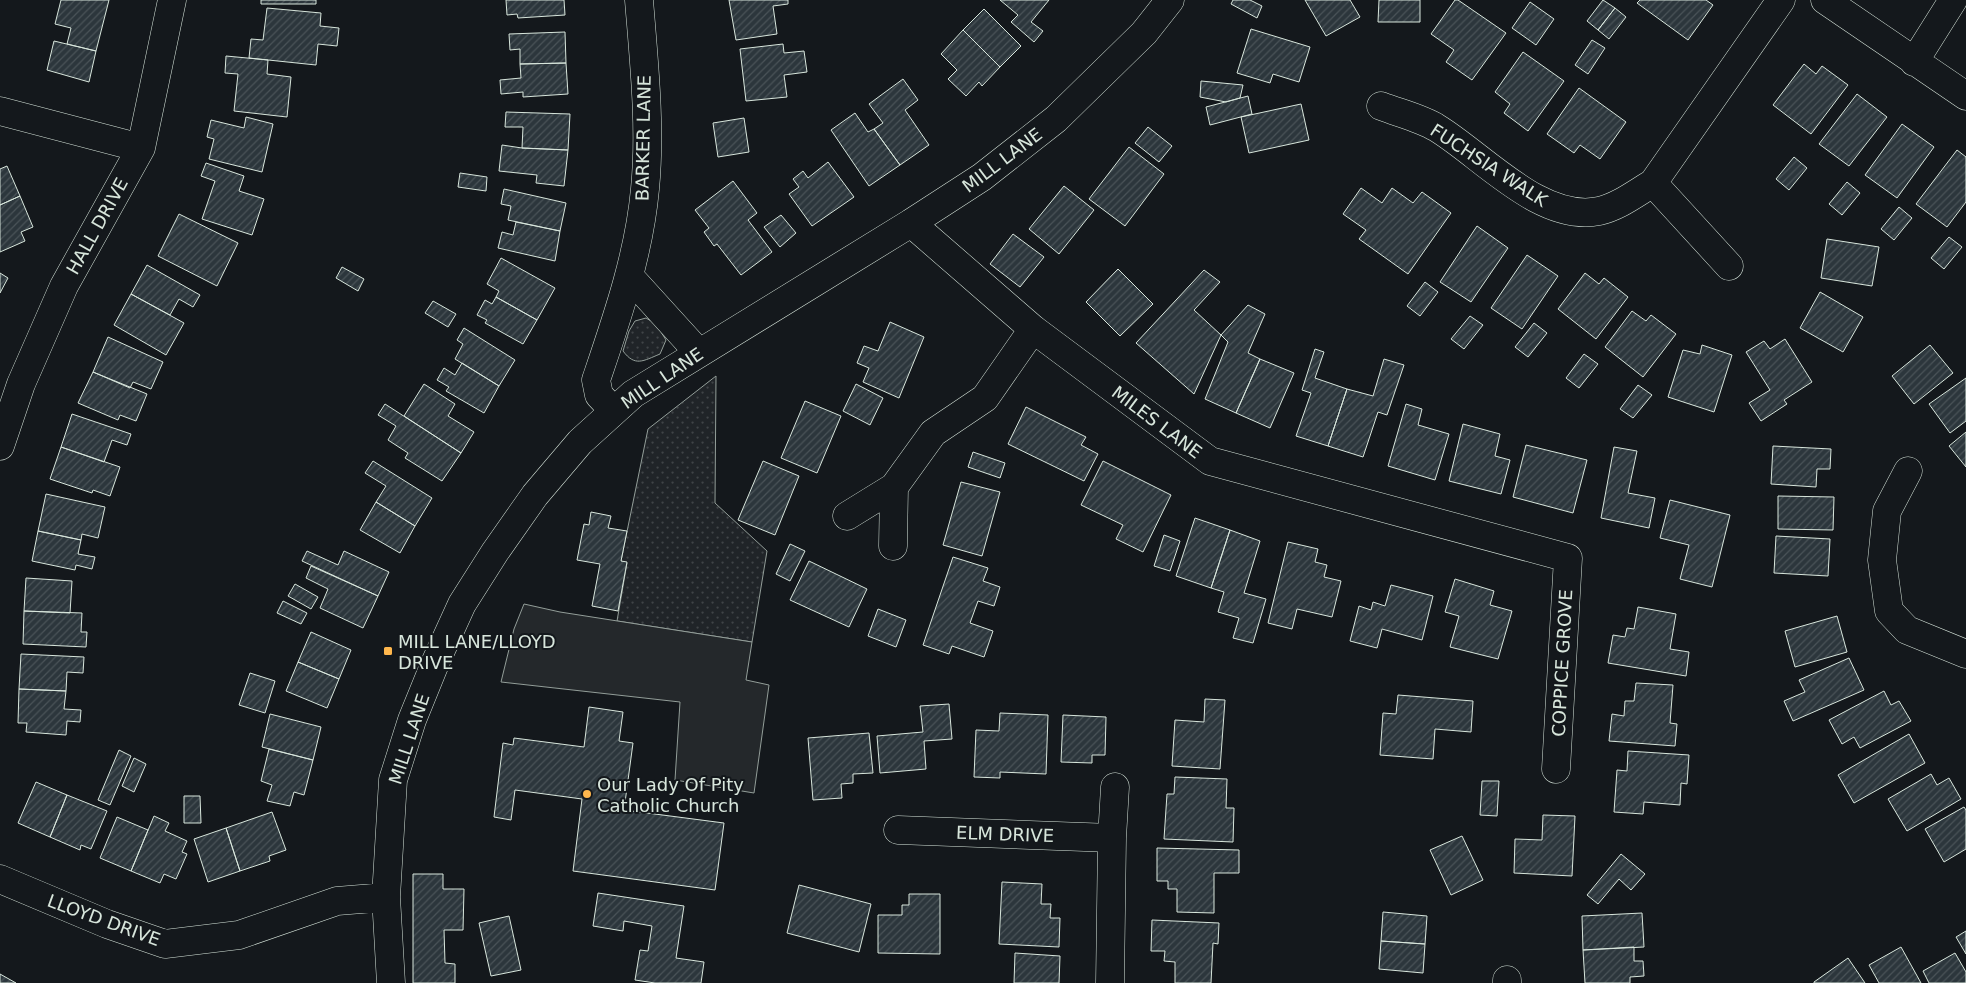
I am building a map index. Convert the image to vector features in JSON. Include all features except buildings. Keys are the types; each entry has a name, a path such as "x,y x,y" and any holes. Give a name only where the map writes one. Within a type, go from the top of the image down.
{"street":[{"name":"HALL DRIVE","path":"0,446 21,384 64,286 141,148 172,0"},
{"name":"BARKER LANE","path":"614,411 600,395 596,380 629,276 645,189 647,101 639,0"},
{"name":"MILL LANE","path":"391,983 386,897 393,780 412,720 462,604 495,552 535,495 580,442 633,394 911,223 982,177 1056,119 1144,33 1170,0"},
{"name":"FUCHSIA WALK","path":"1381,106 1436,127 1538,200 1568,212 1599,211 1628,199 1653,183 1781,0"},
{"path":"1825,0 1966,96"},
{"path":"1914,62 1953,0"},
{"path":"0,111 141,148"},
{"path":"1653,183 1729,266"},
{"name":"MILES LANE","path":"911,223 1033,329 1210,461 1568,558"},
{"path":"629,276 699,353"},
{"path":"847,516 894,487 933,433 985,398 1033,329"},
{"path":"1908,472 1887,511 1882,560 1889,611 1907,630 1966,654"},
{"path":"893,546 894,487"},
{"name":"COPPICE GROVE","path":"1556,769 1568,558"},
{"path":"1110,983 1112,838 1115,787"},
{"name":"ELM DRIVE","path":"898,830 1112,838"},
{"name":"LLOYD DRIVE","path":"0,879 107,924 165,944 239,935 337,901 386,897"}],"shaded area":[{"path":"646,318 656,324 666,340 660,354 635,361 623,351 629,331 635,321"},
{"path":"716,376 715,503 767,551 752,642 617,621 627,563 621,561 648,429"},
{"path":"524,604 560,612 752,642 746,680 769,685 754,793 675,780 680,702 501,682 514,629"}],"place":[{"name":"MILL LANE/LLOYD DRIVE","path":"388,651"},
{"name":"Our Lady Of Pity Catholic Church","path":"587,794"}]}
